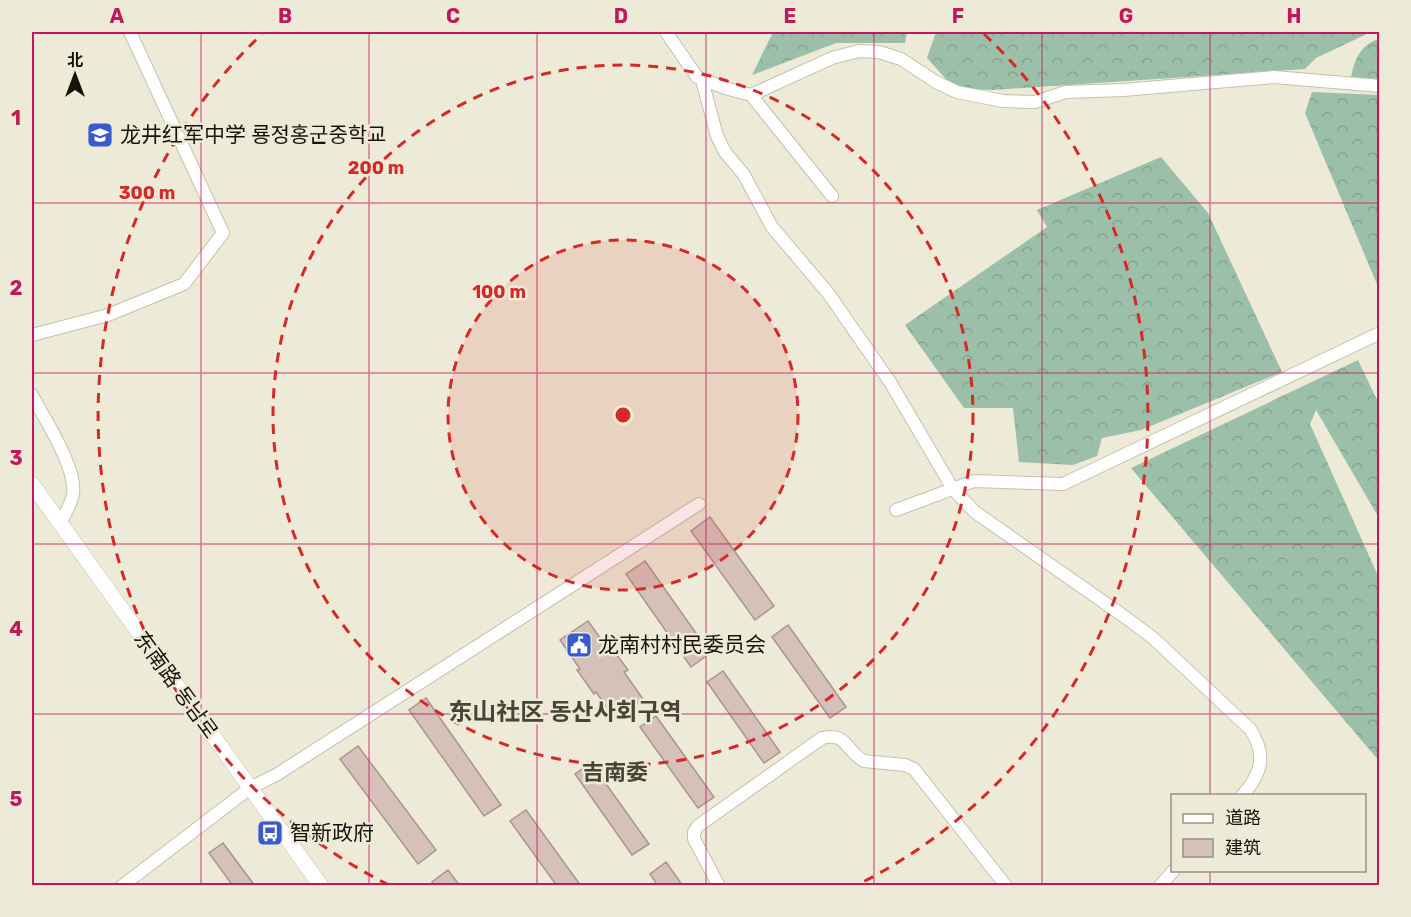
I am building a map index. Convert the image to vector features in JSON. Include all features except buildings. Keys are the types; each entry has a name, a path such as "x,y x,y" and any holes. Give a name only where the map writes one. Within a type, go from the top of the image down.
{"main road":[{"name":"东南路 동남로","path":"32,484 321,885"}],"street":[{"path":"32,335 108,315 184,284 223,233 130,32"},
{"path":"666,32 696,77 751,94 832,196"},
{"path":"751,94 832,58 859,51 879,52 901,59 957,92 1003,101 1035,102 1066,92 1123,90 1274,77 1380,86"},
{"path":"702,80 717,136 725,152 744,175 772,227 828,293 890,382 953,489 975,512 1153,638 1250,729 1259,742 1261,758 1259,769 1243,794"},
{"path":"896,510 974,481 1031,481 1064,484 1380,333"},
{"path":"32,395 59,443 73,481 73,494 60,524"},
{"path":"122,885 250,788 276,775 699,504"},
{"path":"719,885 694,839 694,832 698,826 822,738 830,736 846,742 858,758 905,765 914,769 1006,885"},
{"path":"1160,885 1172,872"}],"green space":[{"path":"773,32 907,32 905,43 836,43 752,75"},
{"path":"936,32 1371,32 1316,58 1305,69 992,90 954,88 927,58"},
{"path":"1379,39 1379,80 1351,78 1359,54 1367,45"},
{"path":"1312,92 1379,95 1379,289 1305,113"},
{"path":"1161,157 1208,213 1282,372 1141,430 1102,438 1097,456 1073,465 1019,462 1013,408 964,408 905,325 1047,227 1037,210"},
{"path":"1358,360 1379,404 1379,518 1316,410 1310,424 1379,578 1379,761 1131,468"}],"place":[{"name":"龙井红军中学 룡정홍군중학교","path":"100,135"},
{"name":"龙南村村民委员会","path":"579,645"},
{"name":"智新政府","path":"270,833"}],"district":[{"name":"东山社区 동산사회구역","path":"565,712"},
{"name":"吉南委","path":"615,772"}]}
